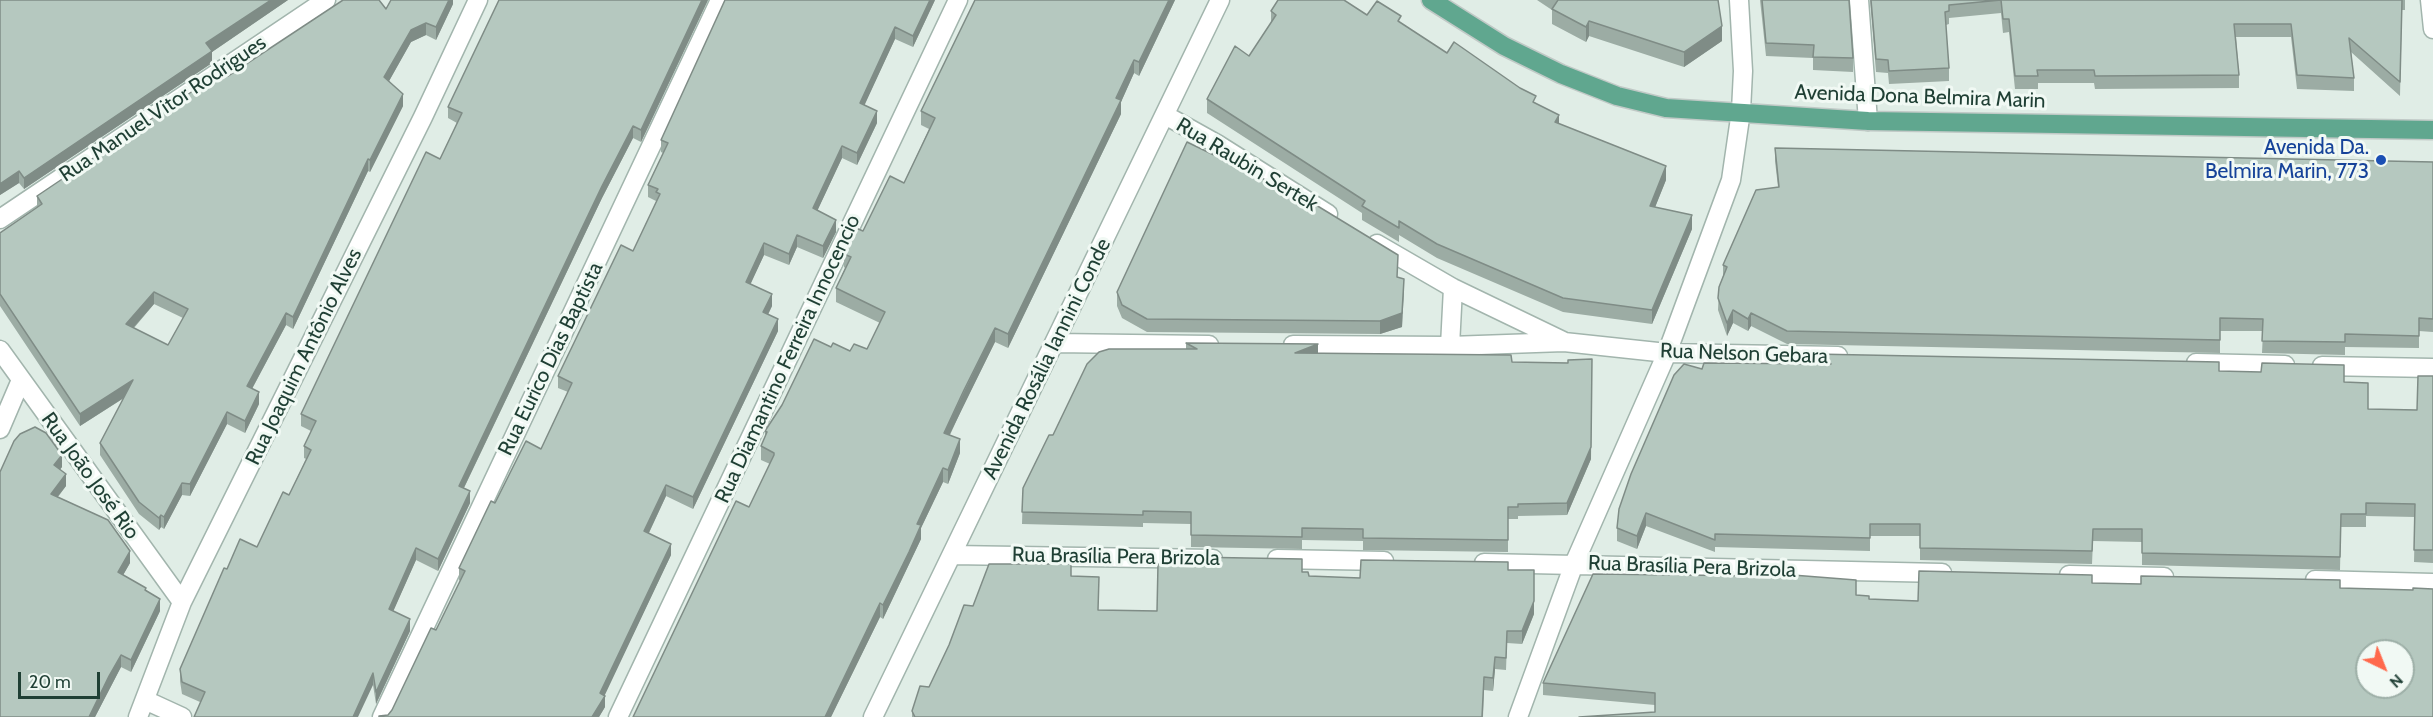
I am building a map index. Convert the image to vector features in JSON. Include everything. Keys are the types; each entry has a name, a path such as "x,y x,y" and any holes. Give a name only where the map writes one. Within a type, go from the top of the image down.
{"main road":[{"name":"Avenida Dona Belmira Marin","path":"1431,0 1504,46 1561,74 1617,96 1666,108 1741,111 1868,121 2433,130"}],"street":[{"name":"Rua Manuel Vitor Rodrigues","path":"0,219 326,0"},
{"name":"Rua Joaquim Antônio Alves","path":"142,709 182,602 423,117 478,0"},
{"name":"Rua Eurico Dias Baptista","path":"381,717 720,0"},
{"name":"Rua Diamantino Ferreira Innocencio","path":"618,717 958,0"},
{"name":"Avenida Rosália Iannini Conde","path":"873,717 1220,0"},
{"path":"1518,717 1574,564 1667,353 1731,180 1741,111 1743,71 1739,0"},
{"path":"1859,0 1868,121"},
{"path":"2430,0 2433,29"},
{"name":"Rua Raubin Sertek","path":"1166,115 1217,144 1346,225"},
{"path":"1366,237 1453,288 1564,342"},
{"path":"1450,346 1453,288"},
{"name":"Rua Nelson Gebara","path":"1273,345 1450,346 1564,342 1667,353 1859,356"},
{"path":"1054,343 1227,345"},
{"name":"Rua João José Rio","path":"0,350 182,602"},
{"path":"2181,363 2433,368"},
{"path":"0,429 21,380"},
{"name":"Rua Brasília Pera Brizola","path":"951,555 1233,559"},
{"path":"1256,559 1397,561"},
{"name":"Rua Brasília Pera Brizola","path":"1468,562 1956,573"},
{"path":"2050,574 2178,577"},
{"path":"2294,580 2433,583"},
{"path":"142,709 182,717"}],"building":[{"path":"0,0 271,0 206,43 212,51 24,178 19,171 0,184"},
{"path":"343,0 379,0 386,9 391,0 449,0 436,27 426,23 411,30 384,77 403,94 370,160 368,159 293,317 286,313 247,386 259,392 245,421 227,412 190,484 182,483 164,517 161,515 159,518 139,502 100,443 133,380 80,414 0,294 0,233 42,204 37,196 224,70 228,76","holes":["154,292 188,309 168,345 126,324"]},
{"path":"499,0 702,0 641,130 633,126 602,186 459,486 470,491 438,559 416,548 389,609 410,619 376,692 373,673 353,717 194,717 205,692 182,682 180,669 224,568 227,569 240,539 257,547 283,492 289,495 311,450 304,446 316,421 301,414 426,152 440,159 462,113 448,107"},
{"path":"725,0 930,0 913,36 895,27 860,103 877,111 857,153 842,146 813,208 836,220 823,246 797,235 789,254 764,243 746,282 772,294 763,312 778,319 693,497 666,485 644,531 671,544 600,693 605,696 592,717 379,717 388,715 392,710 431,628 436,630 465,571 459,568 491,501 495,503 526,441 541,449 572,383 558,376 621,245 633,251 660,194 656,192 658,189 648,185 668,143 661,140"},
{"path":"975,0 1169,0 1139,62 1134,60 1116,98 1121,100 1008,334 995,328 964,390 944,433 960,439 948,470 943,468 917,524 921,525 909,552 883,605 880,603 825,717 633,717 736,501 749,507 774,455 761,446 767,432 765,431 782,405 814,339 831,347 833,343 850,351 854,344 867,349 885,312 836,288 851,257 844,254 856,228 863,231 890,176 904,183 935,118 921,111"},
{"path":"1278,0 1344,0 1367,15 1377,1 1401,16 1398,21 1447,53 1454,42 1520,88 1536,96 1533,102 1559,115 1555,122 1666,166 1650,206 1692,215 1652,310 1563,298 1437,244 1399,221 1399,228 1362,206 1365,201 1207,99 1235,46 1249,56 1276,15 1271,11"},
{"path":"1558,0 1718,0 1722,26 1684,52 1589,21 1586,27 1552,9"},
{"path":"1762,0 1849,0 1853,58 1813,57 1814,45 1766,43"},
{"path":"1871,0 2001,0 1949,5 1949,11 1945,12 1949,68 1889,71 1888,60 1876,59"},
{"path":"2001,0 2402,0 2400,82 2349,38 2354,78 2297,75 2291,24 2234,24 2239,75 2095,76 2094,70 2037,70 2038,76 2015,76 2009,19 2003,19"},
{"path":"1187,142 1311,202 1398,255 1397,277 1404,279 1402,313 1380,321 1147,319 1122,305 1117,292"},
{"path":"1775,148 2433,162 2433,319 2419,318 2419,336 2345,334 2345,342 2262,341 2263,319 2220,318 2220,340 1787,331 1751,313 1748,319 1733,310 1727,323 1718,298 1719,287 1727,267 1723,265 1756,190 1779,187"},
{"path":"1186,343 1318,344 1295,353 1511,355 1512,362 1568,363 1568,360 1592,359 1591,447 1567,503 1518,504 1518,507 1508,507 1508,540 1363,538 1363,529 1302,528 1302,537 1191,535 1191,512 1143,511 1143,515 1022,512 1023,488 1049,435 1053,435 1087,364 1099,352 1109,349 1197,349"},
{"path":"1814,354 2219,362 2219,371 2261,372 2262,363 2344,365 2344,382 2368,383 2368,409 2417,410 2418,376 2433,376 2433,550 2414,550 2415,504 2366,503 2366,514 2341,514 2340,557 2142,553 2142,529 2093,529 2092,551 1920,548 1920,524 1870,524 1870,538 1715,534 1715,540 1646,513 1637,536 1617,528 1619,509 1631,474 1674,375 1684,364 1702,369 1704,363 1831,364"},
{"path":"35,427 46,433 62,455 54,465 66,474 51,494 108,520 130,551 118,572 160,599 131,660 121,655 89,717 0,717 0,472 14,441 20,434"},
{"path":"1191,557 1302,559 1302,572 1308,572 1309,576 1360,578 1361,560 1508,562 1508,570 1534,570 1534,601 1522,631 1507,631 1506,658 1495,657 1493,678 1484,677 1482,717 915,717 912,711 920,686 929,687 949,645 964,605 973,606 989,564 1071,564 1071,576 1099,577 1098,610 1157,611 1158,564 1191,564"},
{"path":"1919,571 2092,575 2092,583 2141,584 2141,576 2340,580 2340,588 2433,589 2433,717 1579,717 1655,712 1655,693 1543,683 1593,574 1766,576 1767,573 1856,580 1856,595 1869,596 1869,599 1918,601"}],"place":[{"name":"Avenida Da. Belmira Marin, 773","path":"2381,160"}]}
